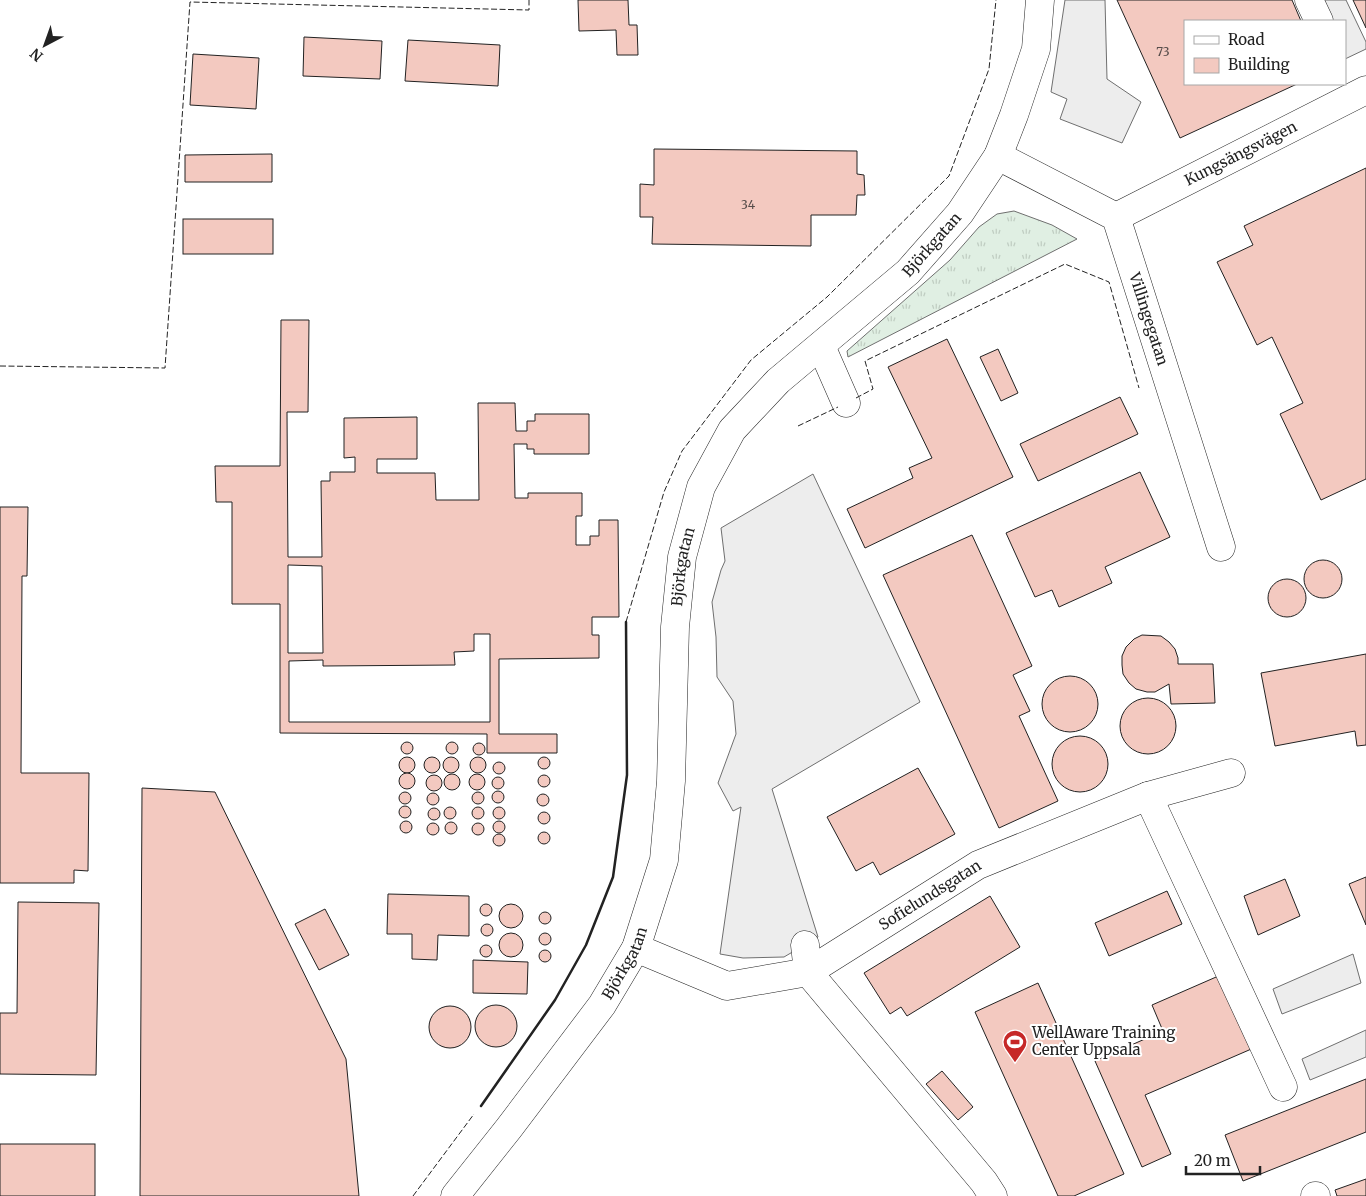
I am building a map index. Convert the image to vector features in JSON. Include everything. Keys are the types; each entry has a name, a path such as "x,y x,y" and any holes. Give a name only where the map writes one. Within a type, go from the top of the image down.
{"street":[{"name":"Björkgatan","path":"454,1196 509,1128 602,1005 636,948 664,860 671,781 675,627 682,557 701,487 732,430 778,381 908,272 960,213 998,156 1014,115 1036,49 1040,0"},
{"path":"1309,0 1319,20"},
{"name":"Kungsängsvägen","path":"1116,217 1355,86"},
{"path":"998,156 1116,217"},
{"name":"Villingegatan","path":"1116,217 1221,547"},
{"path":"821,346 846,403"},
{"name":"Sofielundsgatan","path":"636,948 727,986 808,972 978,865 1148,796 1231,772"},
{"path":"1148,796 1283,1087"},
{"path":"804,945 808,972 984,1182 993,1196"}],"green space":[{"path":"1014,211 1052,225 1077,239 848,357 847,351 950,260 979,227 997,214"}],"shaded area":[{"path":"1065,0 1105,0 1107,79 1141,102 1122,143 1060,119 1067,99 1051,92"},
{"path":"1309,0 1346,0 1366,42 1366,49 1346,59 1346,20 1319,20"},
{"path":"813,474 920,702 772,789 818,937 784,957 743,958 720,954 741,807 733,811 718,783 736,734 733,701 717,677 716,637 712,602 725,561 721,528"},
{"path":"1353,954 1361,983 1282,1014 1273,989"},
{"path":"1366,1030 1366,1057 1310,1080 1302,1059"}],"building":[{"path":"578,0 628,0 629,25 637,25 638,55 617,55 616,30 579,31"},
{"path":"1117,0 1292,0 1301,20 1184,20 1184,85 1295,85 1180,138"},
{"path":"1353,0 1366,0 1366,28"},
{"path":"304,37 382,41 380,79 303,76"},
{"path":"408,40 500,45 498,86 405,81"},
{"path":"193,54 259,58 256,109 190,105"},
{"path":"654,149 857,151 857,174 864,175 865,195 857,195 856,215 811,215 811,246 652,244 653,217 640,217 640,184 654,185"},
{"path":"272,154 272,182 185,182 185,155"},
{"path":"1366,168 1366,479 1321,500 1280,414 1303,403 1272,337 1257,345 1217,262 1253,245 1244,226"},
{"path":"183,219 273,219 273,254 183,254"},
{"path":"281,320 309,320 308,412 287,412 288,557 322,557 321,481 330,481 330,472 355,472 355,457 344,458 344,418 417,417 417,459 377,459 377,473 435,473 436,500 479,500 478,403 515,403 516,431 527,431 527,421 535,421 535,414 589,414 589,454 534,454 534,449 527,449 527,444 514,444 515,498 528,498 528,493 582,493 582,516 576,516 576,545 590,545 590,536 599,536 599,520 618,520 619,617 592,617 592,635 599,635 599,658 499,659 499,734 557,734 557,753 487,753 487,734 280,733 280,604 232,604 232,502 216,502 215,466 280,466","holes":["288,565 322,566 323,653 288,653","474,634 490,634 490,722 289,722 289,661 323,660 323,666 455,665 454,652 474,651"]},
{"path":"947,339 1013,477 865,548 847,509 913,478 909,468 932,458 888,367"},
{"path":"998,349 1018,393 1001,401 980,357"},
{"path":"1120,397 1138,434 1038,481 1020,444"},
{"path":"1140,472 1170,537 1105,567 1112,583 1059,607 1052,590 1035,597 1006,533"},
{"path":"0,507 28,507 27,576 22,576 21,773 89,773 88,871 74,870 74,883 0,883"},
{"path":"972,535 1032,666 1013,675 1030,711 1019,716 1058,801 999,828 883,575"},
{"path":"1323,560 1336,566 1342,579 1336,592 1323,598 1310,592 1304,579 1310,566"},
{"path":"1287,579 1300,585 1306,598 1300,611 1287,617 1274,611 1268,598 1274,585"},
{"path":"1142,635 1161,636 1169,642 1175,649 1178,664 1213,664 1215,703 1171,704 1169,684 1155,692 1147,692 1136,689 1129,683 1123,674 1122,656 1126,647 1134,639"},
{"path":"1366,654 1366,745 1357,746 1355,731 1275,746 1261,673"},
{"path":"1064,676 1076,676 1090,684 1098,698 1096,715 1090,724 1076,732 1064,732 1054,727 1047,720 1042,710 1042,698 1047,688 1054,681"},
{"path":"1148,698 1159,700 1168,706 1174,715 1176,726 1174,737 1168,746 1159,752 1148,754 1137,752 1128,746 1122,737 1120,726 1122,715 1128,706 1137,700"},
{"path":"1074,736 1086,736 1096,740 1104,748 1108,764 1104,780 1096,788 1086,792 1074,792 1064,788 1056,780 1052,770 1052,758 1056,748 1064,740"},
{"path":"409,742 412,743 412,753 405,754 402,753 401,746 402,743"},
{"path":"454,742 457,743 457,753 450,754 447,753 446,746 447,743"},
{"path":"477,743 481,743 485,749 481,755 477,755 473,751 473,747"},
{"path":"407,757 413,759 415,765 413,771 407,773 401,771 399,765 401,759"},
{"path":"432,757 438,759 440,765 438,771 432,773 426,771 424,765 426,759"},
{"path":"451,757 457,759 459,765 457,771 451,773 445,771 443,765 445,759"},
{"path":"478,757 484,759 486,765 484,771 478,773 472,771 470,765 472,759"},
{"path":"546,757 549,758 549,768 542,769 539,768 538,761 539,758"},
{"path":"501,762 504,763 504,773 497,774 494,773 493,766 494,763"},
{"path":"918,768 955,834 880,875 873,862 856,871 827,817"},
{"path":"407,773 413,775 415,781 413,787 407,789 401,787 399,781 401,775"},
{"path":"452,774 458,776 460,782 458,788 452,790 446,788 444,782 446,776"},
{"path":"477,774 483,776 485,782 483,788 477,790 471,788 469,782 471,776"},
{"path":"434,775 440,777 442,783 440,789 434,791 428,789 426,783 428,777"},
{"path":"546,775 549,776 549,786 542,787 539,786 538,779 539,776"},
{"path":"496,777 500,777 504,783 500,789 496,789 492,785 492,781"},
{"path":"142,788 215,792 346,1059 359,1196 140,1196"},
{"path":"500,791 503,792 503,802 496,803 493,802 492,795 493,792"},
{"path":"407,792 410,793 410,803 403,804 400,803 399,796 400,793"},
{"path":"480,792 483,793 483,803 476,804 473,803 472,796 473,793"},
{"path":"435,793 438,794 438,804 431,805 428,804 427,797 428,794"},
{"path":"545,794 548,795 548,805 541,806 538,805 537,798 538,795"},
{"path":"407,806 410,807 410,817 403,818 400,817 399,810 400,807"},
{"path":"452,807 455,808 455,818 448,819 445,818 444,811 445,808"},
{"path":"480,807 483,808 483,818 476,819 473,818 472,811 473,808"},
{"path":"501,807 504,808 504,818 497,819 494,818 493,811 494,808"},
{"path":"436,808 439,809 439,819 432,820 429,819 428,812 429,809"},
{"path":"546,812 549,813 549,823 542,824 539,823 538,816 539,813"},
{"path":"408,821 411,822 411,832 404,833 401,832 400,825 401,822"},
{"path":"501,821 504,822 504,832 497,833 494,832 493,825 494,822"},
{"path":"453,822 456,823 456,833 449,834 446,833 445,826 446,823"},
{"path":"435,823 438,824 438,834 431,835 428,834 427,827 428,824"},
{"path":"476,823 480,823 484,829 480,835 476,835 472,831 472,827"},
{"path":"546,832 549,833 549,843 542,844 539,843 538,836 539,833"},
{"path":"501,834 504,835 504,845 497,846 494,845 493,838 494,835"},
{"path":"1366,877 1366,925 1349,884"},
{"path":"1285,879 1300,916 1258,935 1244,896"},
{"path":"1167,891 1182,924 1109,956 1095,923"},
{"path":"388,894 469,896 469,936 438,935 437,960 412,959 412,934 387,934"},
{"path":"990,896 1020,947 907,1016 901,1007 890,1014 864,973"},
{"path":"18,902 99,903 96,1075 0,1074 0,1013 17,1013"},
{"path":"488,904 491,905 491,915 484,916 481,915 480,908 481,905"},
{"path":"511,904 519,908 523,916 519,924 511,928 503,924 499,916 503,908"},
{"path":"325,909 349,955 319,970 295,924"},
{"path":"547,912 550,913 550,923 543,924 540,923 539,916 540,913"},
{"path":"485,924 489,924 493,930 489,936 485,936 481,932 481,928"},
{"path":"511,933 519,937 523,945 519,953 511,957 503,953 499,945 503,937"},
{"path":"547,933 550,934 550,944 543,945 540,944 539,937 540,934"},
{"path":"488,945 491,946 491,956 484,957 481,956 480,949 481,946"},
{"path":"547,950 550,951 550,961 543,962 540,961 539,954 540,951"},
{"path":"473,960 528,962 527,994 473,993"},
{"path":"1223,974 1256,1047 1145,1095 1171,1154 1142,1167 1095,1061 1163,1031 1152,1005"},
{"path":"1038,983 1124,1174 1074,1196 1058,1196 975,1012"},
{"path":"496,1005 511,1011 517,1026 511,1041 496,1047 481,1041 475,1026 481,1011"},
{"path":"450,1006 465,1012 471,1027 465,1042 450,1048 435,1042 429,1027 435,1012"},
{"path":"942,1071 973,1107 958,1120 926,1084"},
{"path":"1366,1079 1366,1132 1243,1181 1225,1135"},
{"path":"0,1144 95,1144 95,1196 0,1196"},
{"path":"1366,1179 1366,1196 1337,1196 1335,1190"}],"fence":[{"path":"0,366 165,368 190,2 529,10 529,0"},
{"path":"626,622 664,492 682,451 751,360 827,297 949,176 989,69 996,0"},
{"path":"856,398 873,389 865,361 1065,264 1109,282 1139,388"},
{"path":"798,426 838,407"},
{"path":"413,1196 474,1114"}],"wall":[{"path":"481,1106 555,1000 586,945 613,877 627,775 626,622"}],"place":[{"name":"WellAware Training Center Uppsala","path":"1015,1063"}]}
